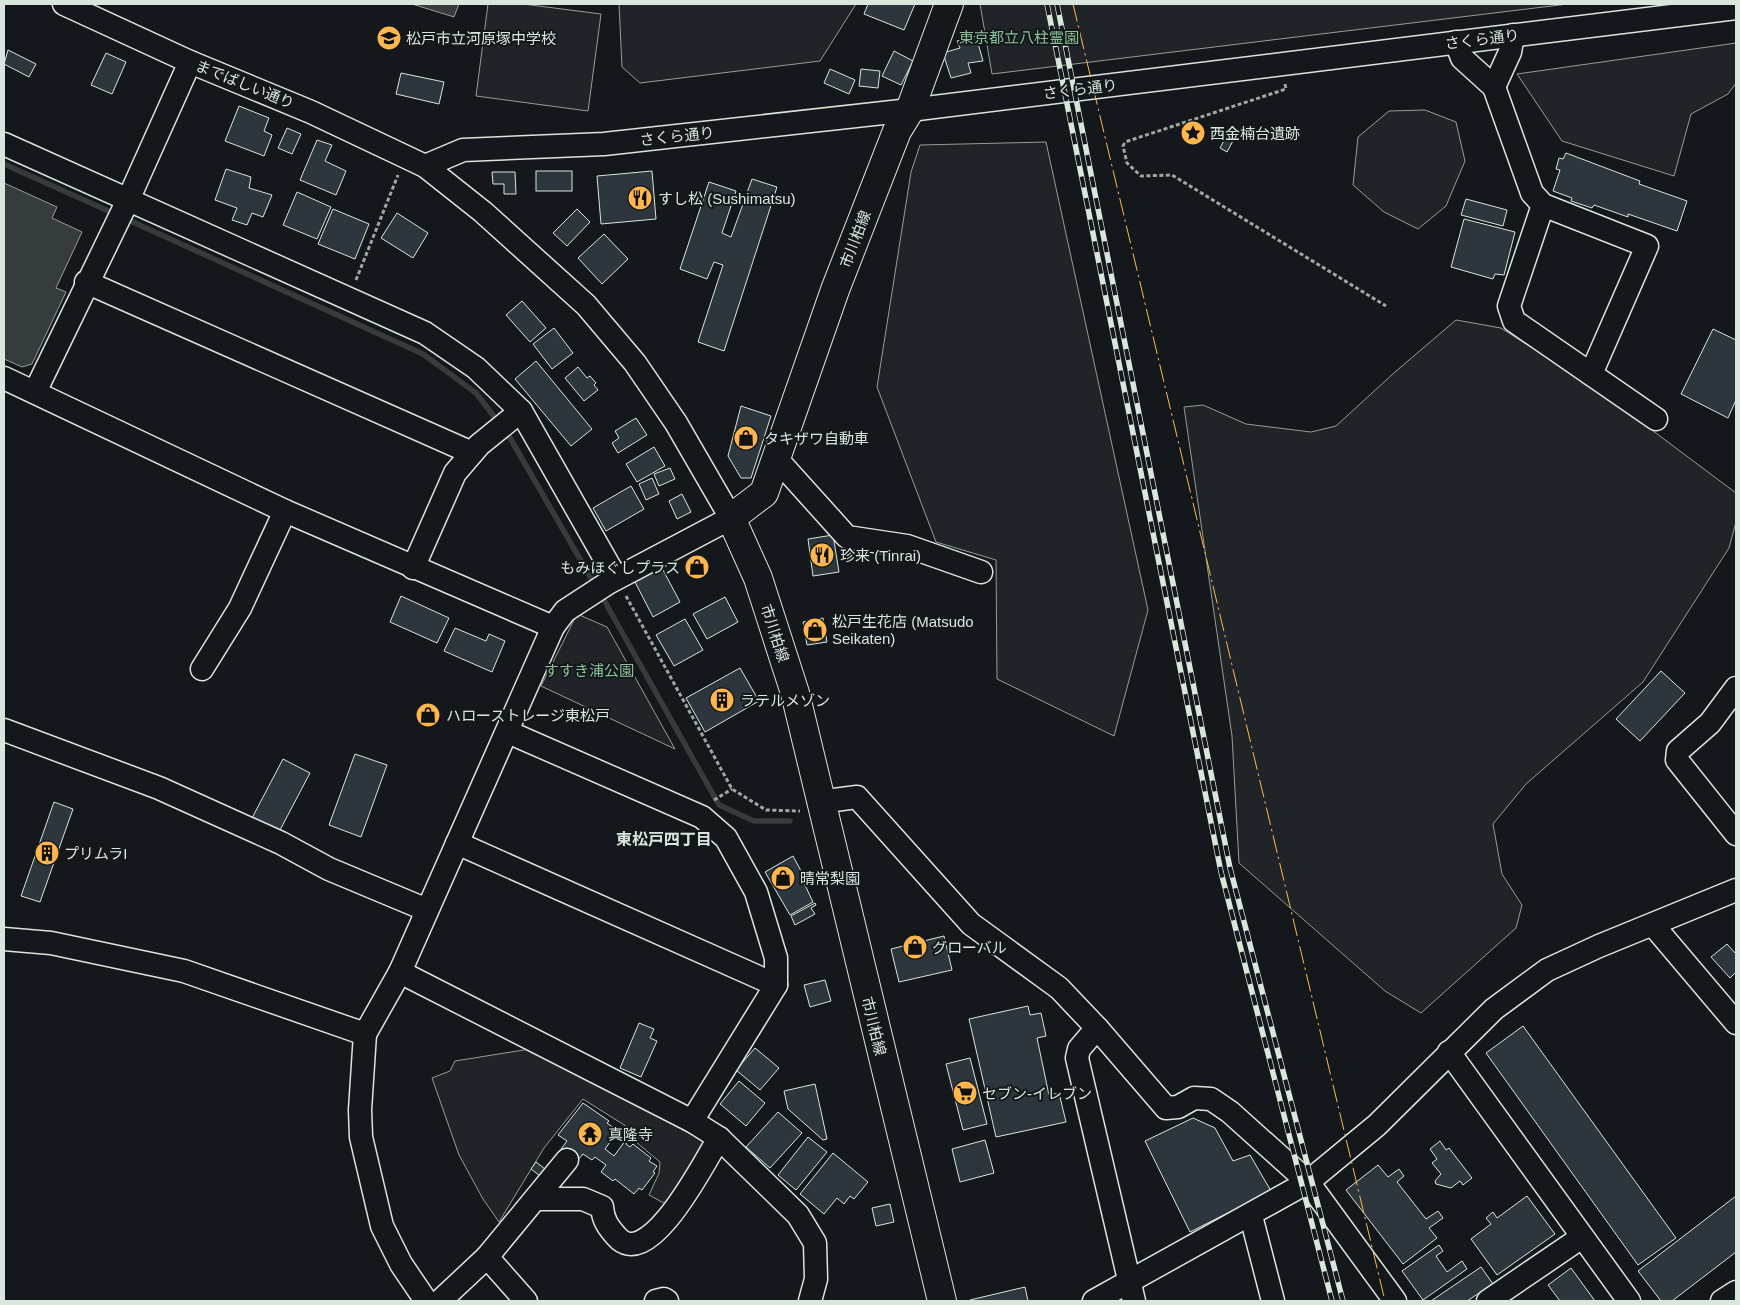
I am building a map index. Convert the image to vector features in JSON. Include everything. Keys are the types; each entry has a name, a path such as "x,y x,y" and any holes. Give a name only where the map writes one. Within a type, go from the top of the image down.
{"main road":[{"name":"市川柏線","path":"942,1301 812,807 795,693 758,578 731,518 764,493 775,457 835,290 897,131 910,110 949,4"}],"street":[{"name":"までばしい通り","path":"64,4 190,62 311,112 415,161 483,212 586,305 635,363 676,423 731,518"},
{"name":"さくら通り","path":"415,161 463,150 604,144 910,110 1736,8"},
{"path":"1494,87 1510,52 1513,35"},
{"path":"1456,42 1462,58 1494,87 1532,193 1544,205 1647,246 1591,374"},
{"path":"35,392 86,282 122,211 190,62"},
{"path":"4,144 122,211 348,299 425,333 476,368 605,585"},
{"path":"1544,205 1509,306 1514,320 1656,418"},
{"path":"86,282 472,453"},
{"path":"4,378 285,511 553,627"},
{"path":"413,568 455,473 472,453 508,421"},
{"path":"775,457 847,537 907,546 981,572"},
{"path":"202,670 240,608 285,511"},
{"path":"426,1301 401,1264 382,1226 362,1137 360,1110 365,1034 400,972 553,627 565,611 605,585 731,518"},
{"path":"1736,688 1710,723 1678,751 1677,760 1736,834"},
{"path":"4,730 159,788 281,843 330,869 427,910"},
{"path":"508,732 702,817 726,838 756,892 776,958 776,985 692,1121"},
{"path":"812,807 857,797 970,924 1059,988 1097,1028 1166,1108 1178,1107 1194,1098 1211,1099 1230,1112 1308,1182 1395,1301"},
{"path":"457,843 776,985"},
{"path":"1094,1301 1131,1292 1308,1182 1377,1124 1494,1009 1547,970 1736,890"},
{"path":"1653,925 1736,1023"},
{"path":"4,939 51,943 184,971 365,1034"},
{"path":"400,972 692,1121 719,1138 798,1215 815,1243 816,1279 810,1301"},
{"path":"1097,1028 1079,1049 1077,1058 1131,1292"},
{"path":"1450,1052 1629,1301"},
{"path":"535,1199 584,1199 602,1207 605,1224 619,1240 627,1244 636,1244 652,1235 675,1211 719,1138"},
{"path":"440,1301 487,1258 567,1160"},
{"path":"1251,1216 1273,1301"},
{"path":"1488,1301 1582,1236"},
{"path":"487,1258 526,1301"},
{"path":"1722,1301 1736,1292"},
{"path":"656,1301 664,1299 667,1301"}],"path":[{"path":"1283,64 1286,89 1125,142 1123,146 1127,163 1141,176 1172,175 1386,306"},
{"path":"348,299 415,161"},
{"path":"605,585 732,789 766,810 812,807"}],"green space":[{"path":"488,4 523,4 601,14 588,111 476,96"},
{"path":"619,4 856,4 820,61 640,83 622,67"},
{"name":"東京都立八柱霊園","path":"980,4 1568,4 992,74"},
{"path":"1736,43 1736,83 1728,94 1691,114 1674,176 1562,141 1517,74"},
{"path":"1425,110 1456,122 1465,161 1446,206 1418,229 1384,212 1353,185 1358,137 1389,111"},
{"path":"1046,142 1148,610 1114,736 997,679 996,560 936,542 877,387 911,172 920,145"},
{"path":"1456,320 1501,328 1601,392 1736,493 1736,522 1729,548 1643,682 1526,784 1493,824 1502,874 1522,905 1516,928 1421,1013 1385,991 1239,863 1232,736 1184,407 1203,405 1246,424 1311,432 1336,426"},
{"name":"すすき浦公園","path":"577,614 607,627 675,749 541,686"},
{"path":"530,1049 708,1143 671,1207 649,1195 659,1173 660,1162 636,1142 640,1135 583,1099 544,1148 499,1222 483,1199 459,1155 432,1078 450,1071 455,1061"}],"shaded area":[{"path":"412,4 459,4 454,17"},
{"path":"4,183 57,207 52,218 82,232 56,288 66,292 32,364 22,367 4,359"}],"building":[{"path":"868,4 915,4 904,30 864,14"},
{"path":"976,36 983,61 968,63 971,73 951,78 943,53 960,48 957,41"},
{"path":"8,50 36,64 29,77 4,64"},
{"path":"894,51 913,61 901,85 882,76"},
{"path":"106,53 126,62 112,94 91,85"},
{"path":"830,69 855,80 849,94 824,83"},
{"path":"861,69 880,71 878,88 859,86"},
{"path":"401,73 444,82 439,104 396,94"},
{"path":"239,106 269,118 264,131 272,135 264,156 225,141"},
{"path":"287,128 301,134 292,154 278,148"},
{"path":"1227,135 1234,139 1227,152 1220,148"},
{"path":"317,140 332,145 325,161 346,171 336,195 300,180"},
{"path":"1566,153 1640,181 1639,184 1687,201 1677,231 1628,214 1628,217 1594,205 1592,208 1571,201 1572,198 1553,191 1560,170 1556,169 1559,158 1563,159"},
{"path":"226,169 251,177 249,188 272,195 263,217 252,213 247,225 232,220 237,208 215,200"},
{"path":"536,171 572,171 572,191 536,191"},
{"path":"652,171 656,219 601,224 597,176"},
{"path":"492,172 515,172 516,194 504,194 504,184 493,184"},
{"path":"752,179 777,187 724,351 698,342 723,265 714,262 707,279 680,269 709,182 736,191 722,233 731,237"},
{"path":"297,192 331,207 317,239 283,225"},
{"path":"1466,199 1507,210 1503,226 1461,215"},
{"path":"333,209 369,224 355,259 318,244"},
{"path":"577,209 590,222 567,246 553,233"},
{"path":"397,213 428,233 413,258 381,238"},
{"path":"1464,219 1515,232 1504,275 1495,274 1493,279 1451,267"},
{"path":"604,234 628,259 602,284 578,258"},
{"path":"522,301 546,328 530,342 506,315"},
{"path":"554,328 573,353 552,369 533,344"},
{"path":"1713,329 1736,340 1736,400 1728,418 1681,394"},
{"path":"536,361 592,429 571,446 515,379"},
{"path":"578,367 587,378 590,376 596,383 594,385 598,390 584,401 565,378"},
{"path":"741,406 771,416 751,478 741,478 728,456"},
{"path":"636,418 647,435 618,453 612,443 619,438 615,431"},
{"path":"654,447 665,466 637,482 626,464"},
{"path":"670,468 675,479 659,486 654,474"},
{"path":"652,478 659,494 646,500 639,484"},
{"path":"631,486 644,509 606,531 593,508"},
{"path":"682,494 691,512 677,519 669,501"},
{"path":"833,535 839,572 813,576 808,539"},
{"path":"662,568 680,602 653,617 635,582"},
{"path":"401,596 449,618 437,643 390,622"},
{"path":"725,597 738,622 707,639 693,614"},
{"path":"823,618 827,642 807,645 803,622"},
{"path":"685,619 703,650 674,666 656,635"},
{"path":"455,628 486,641 489,634 505,641 492,672 444,651"},
{"name":"ラテルメゾン","path":"740,668 759,701 705,732 686,698"},
{"path":"1661,671 1685,693 1640,741 1616,719"},
{"path":"355,754 387,765 361,837 329,825"},
{"path":"283,759 310,773 279,832 252,818"},
{"name":"プリムラI","path":"54,802 73,809 40,902 21,896"},
{"path":"793,856 807,882 804,883 813,902 790,915 765,872"},
{"path":"815,903 816,905 811,908 815,914 795,925 791,916"},
{"path":"944,936 952,970 899,982 891,949"},
{"path":"1727,944 1736,954 1736,972 1730,978 1711,957"},
{"path":"825,980 831,1001 810,1007 804,985"},
{"path":"1028,1006 1030,1015 1041,1013 1046,1036 1037,1038 1049,1095 1059,1093 1066,1122 996,1137 969,1019"},
{"path":"639,1023 654,1029 650,1038 657,1041 641,1077 620,1068"},
{"path":"1523,1026 1676,1238 1638,1265 1486,1053"},
{"path":"755,1048 779,1068 760,1090 736,1070"},
{"path":"970,1058 987,1124 963,1130 946,1064"},
{"path":"739,1081 765,1103 746,1126 720,1104"},
{"path":"815,1084 827,1139 823,1140 788,1109 784,1091"},
{"path":"583,1103 609,1121 607,1123 618,1131 605,1149 614,1156 625,1141 619,1137 625,1129 633,1135 626,1144 630,1147 633,1144 651,1158 649,1161 657,1166 653,1172 655,1173 642,1190 639,1188 634,1194 615,1179 613,1181 601,1172 606,1165 595,1157 592,1160 583,1154 577,1161 561,1149 567,1141 558,1135"},
{"path":"778,1112 802,1133 770,1168 746,1147"},
{"path":"1193,1118 1215,1128 1233,1161 1250,1155 1271,1191 1190,1232 1145,1141"},
{"path":"808,1137 827,1152 796,1190 778,1175"},
{"path":"985,1140 994,1173 960,1182 952,1149"},
{"path":"1440,1141 1446,1150 1449,1148 1472,1178 1463,1185 1460,1181 1451,1188 1436,1184 1435,1181 1441,1174 1432,1163 1437,1159 1430,1149"},
{"path":"833,1153 868,1182 854,1199 850,1196 844,1204 837,1198 824,1214 800,1194"},
{"path":"536,1162 545,1169 540,1176 531,1169"},
{"path":"1378,1165 1388,1177 1399,1169 1404,1176 1397,1182 1426,1219 1438,1211 1443,1218 1429,1228 1437,1238 1403,1264 1346,1190"},
{"path":"1527,1196 1555,1234 1497,1275 1471,1239 1491,1224 1486,1218 1493,1212 1497,1218"},
{"path":"1736,1196 1736,1252 1672,1301 1661,1301 1638,1271"},
{"path":"890,1204 894,1222 876,1226 872,1208"},
{"path":"1439,1245 1443,1251 1436,1256 1447,1272 1462,1261 1467,1269 1423,1300 1402,1271"},
{"path":"1481,1267 1493,1284 1467,1301 1431,1301"},
{"path":"1571,1268 1595,1301 1560,1301 1548,1285"},
{"path":"1025,1287 1028,1301 970,1301 970,1300"}],"waterway":[{"path":"4,164 115,214"},
{"path":"124,218 423,354 476,393 500,424"},
{"path":"506,431 595,585"},
{"path":"600,593 719,805 754,821 790,821"}],"railway":[{"path":"1047,4 1221,872 1332,1301"},
{"path":"1057,4 1230,868 1343,1301"}],"power":[{"path":"1073,4 1385,1301"}],"place":[{"name":"松戸市立河原塚中学校","path":"389,38"},
{"name":"西金楠台遺跡","path":"1193,133"},
{"name":"すし松 (Sushimatsu)","path":"640,198"},
{"name":"タキザワ自動車","path":"746,438"},
{"name":"珍来 (Tinrai)","path":"822,555"},
{"name":"もみほぐしプラス","path":"697,567"},
{"name":"松戸生花店 (Matsudo Seikaten)","path":"815,630"},
{"name":"ラテルメゾン","path":"722,700"},
{"name":"ハローストレージ東松戸","path":"428,715"},
{"name":"プリムラI","path":"47,853"},
{"name":"晴常梨園","path":"783,878"},
{"name":"グローバル","path":"915,947"},
{"name":"セブン-イレブン","path":"965,1093"},
{"name":"真隆寺","path":"590,1134"}],"district":[{"name":"東松戸四丁目","path":"664,839"}]}
